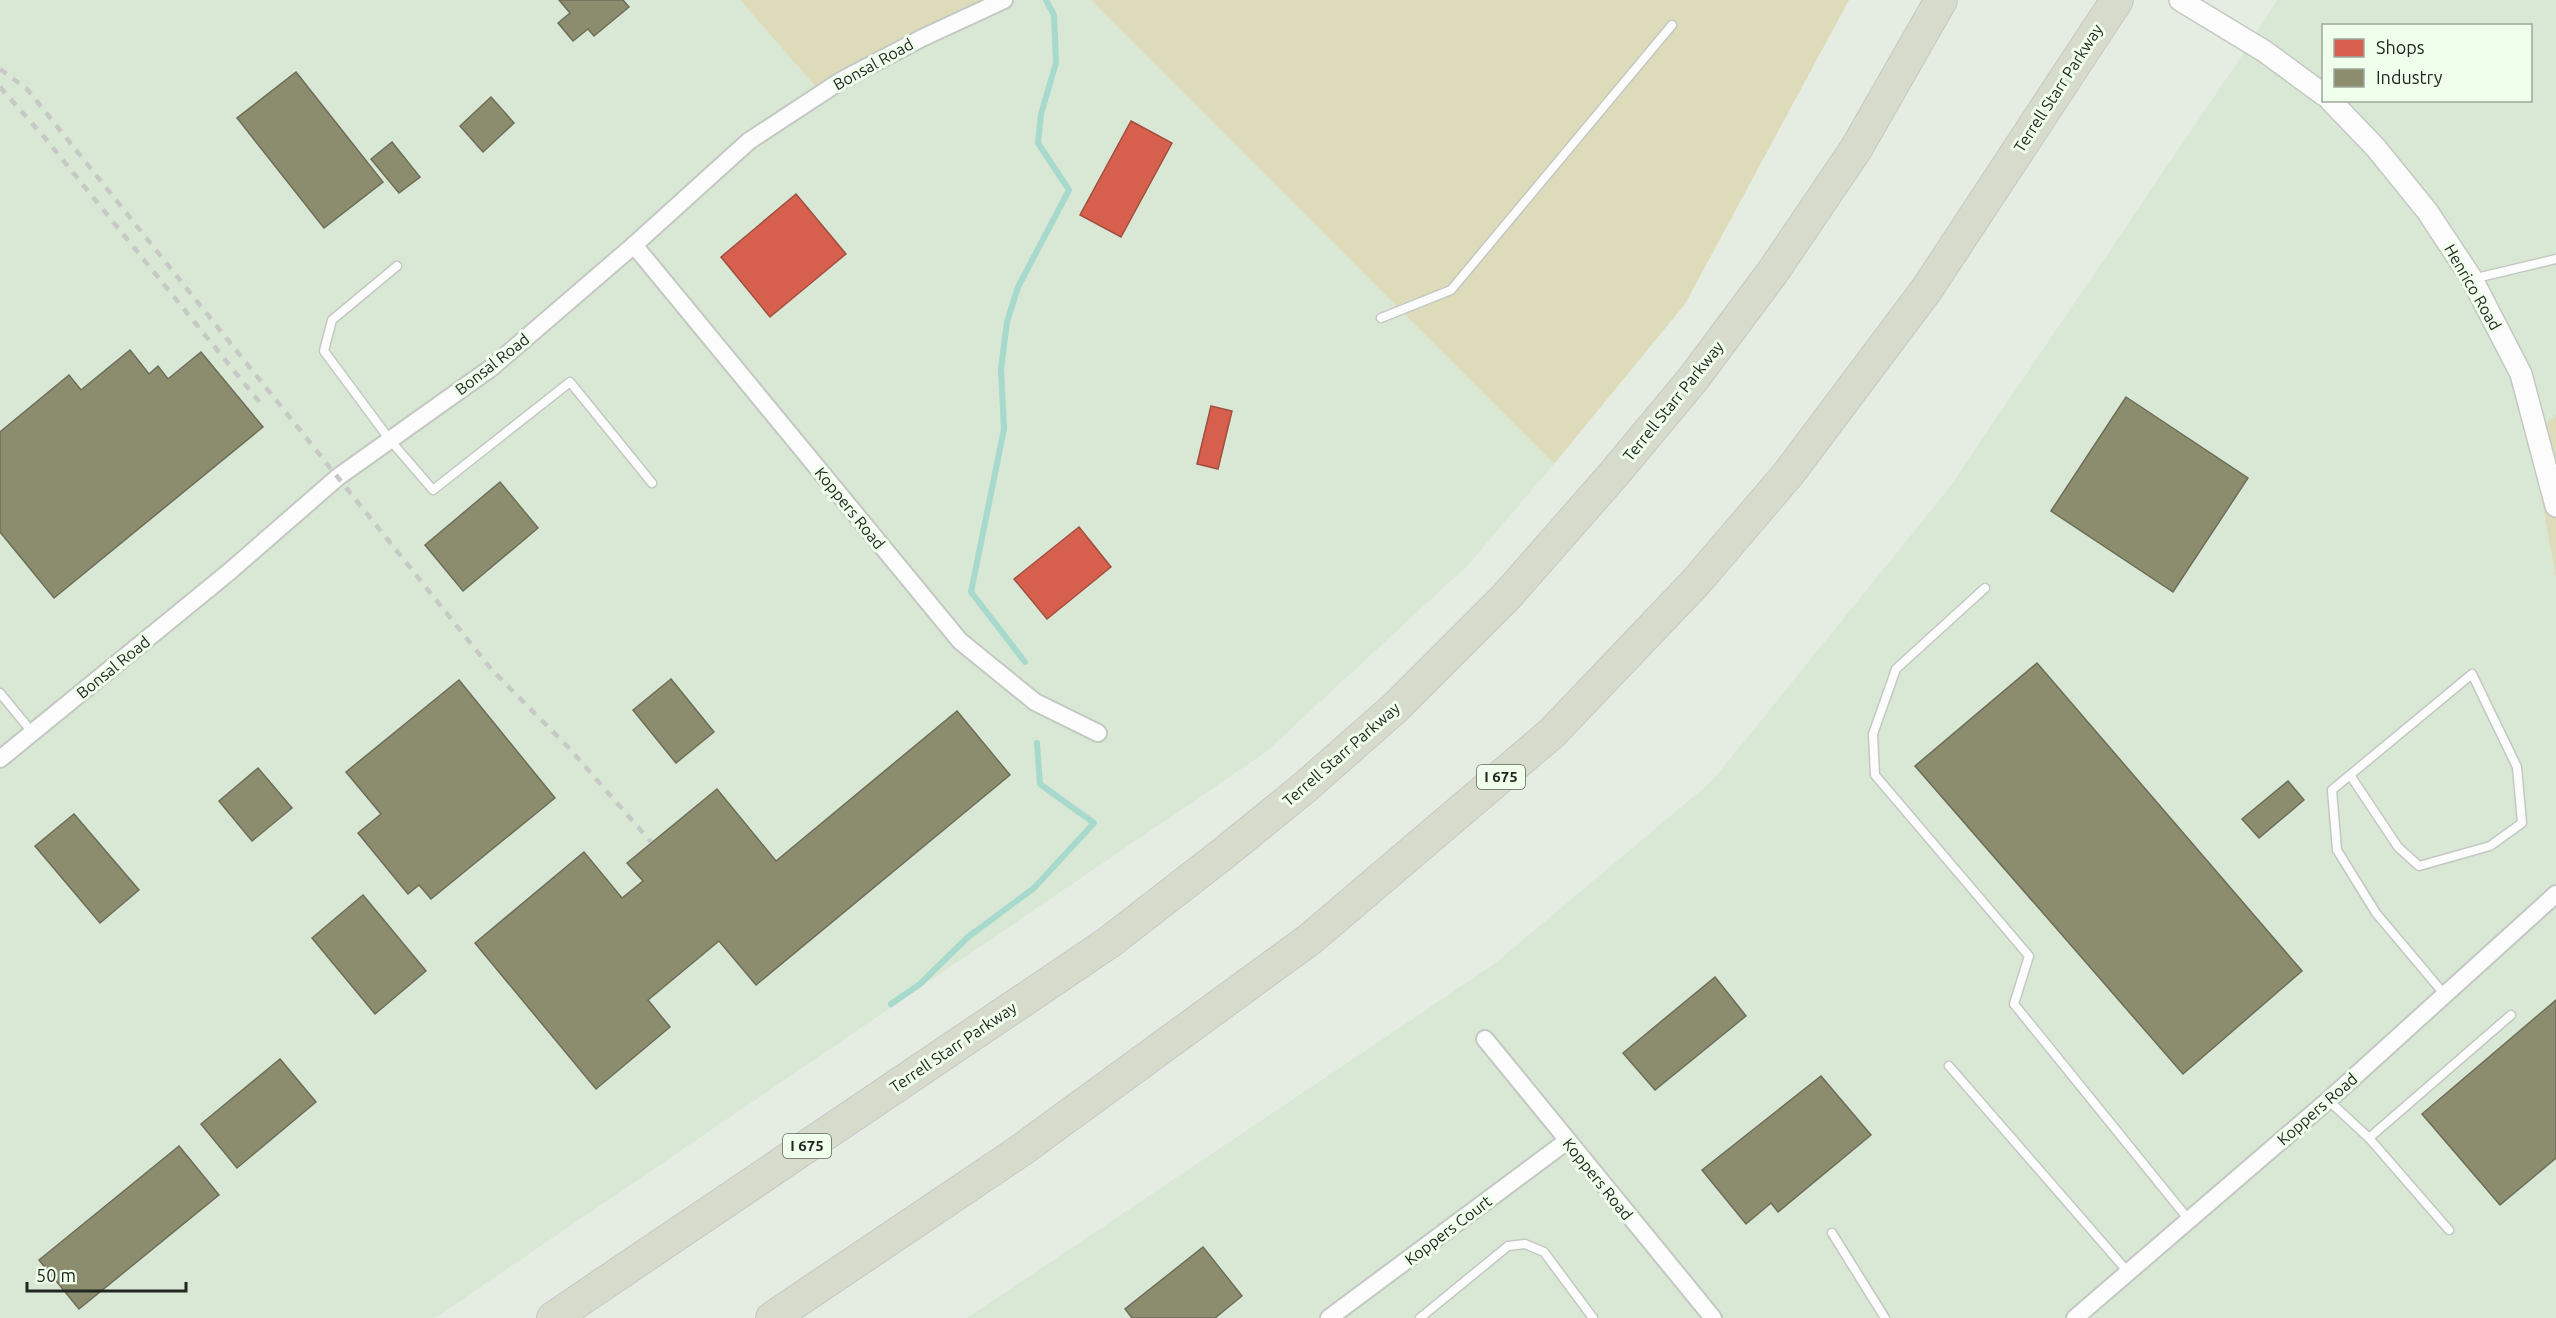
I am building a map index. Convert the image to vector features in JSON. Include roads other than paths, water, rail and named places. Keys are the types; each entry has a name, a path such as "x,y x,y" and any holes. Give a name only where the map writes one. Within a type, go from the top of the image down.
{"highway":[{"name":"Terrell Starr Parkway","path":"772,1318 1020,1151 1310,939 1552,733 1696,582 1789,473 1927,289 2117,0"},
{"name":"Terrell Starr Parkway","path":"553,1318 1108,943 1224,854 1304,788 1396,707 1506,597 1694,379 1772,273 1856,149 1939,5"}],"street":[{"name":"Bonsal Road","path":"0,759 229,572 338,477 491,368 634,245 748,141 842,80 922,38 1004,0"},
{"path":"2180,0 2264,51 2322,94"},
{"name":"Henrico Road","path":"2332,102 2376,148 2427,211 2472,279 2521,374 2556,506"},
{"name":"Koppers Road","path":"634,245 960,640 1035,702 1098,733"},
{"name":"Koppers Road","path":"2075,1318 2328,1100 2556,894"},
{"name":"Koppers Road","path":"1485,1039 1713,1318"},
{"name":"Koppers Court","path":"1329,1318 1567,1141"}],"lane":[{"path":"1381,318 1451,290 1672,25"},
{"path":"2472,279 2556,259"},
{"path":"397,266 333,320 324,351 390,440 433,490 570,382 652,483"},
{"path":"1985,588 1896,669 1873,734 1875,775 2029,956 2014,1004 2189,1220"},
{"path":"2350,776 2398,847 2420,866 2490,846 2522,823 2517,767 2472,674 2332,790 2337,850 2376,913 2445,995"},
{"path":"0,693 32,732"},
{"path":"2369,1138 2511,1015"},
{"path":"1949,1066 2128,1272"},
{"path":"2328,1100 2369,1138 2449,1230"},
{"path":"1832,1233 1885,1318"},
{"path":"1420,1318 1508,1246 1525,1244 1544,1252 1593,1318"}],"waterway":[{"path":"1025,662 971,592 1004,429 1001,369 1007,322 1018,287 1069,190 1038,143 1041,114 1056,63 1054,15 1046,0"},
{"path":"891,1004 920,984 968,937 1034,888 1094,823 1040,784 1037,743"}],"railway":[{"path":"0,69 27,89 492,670 569,748 651,842"},
{"path":"0,87 45,138 261,404"}]}
